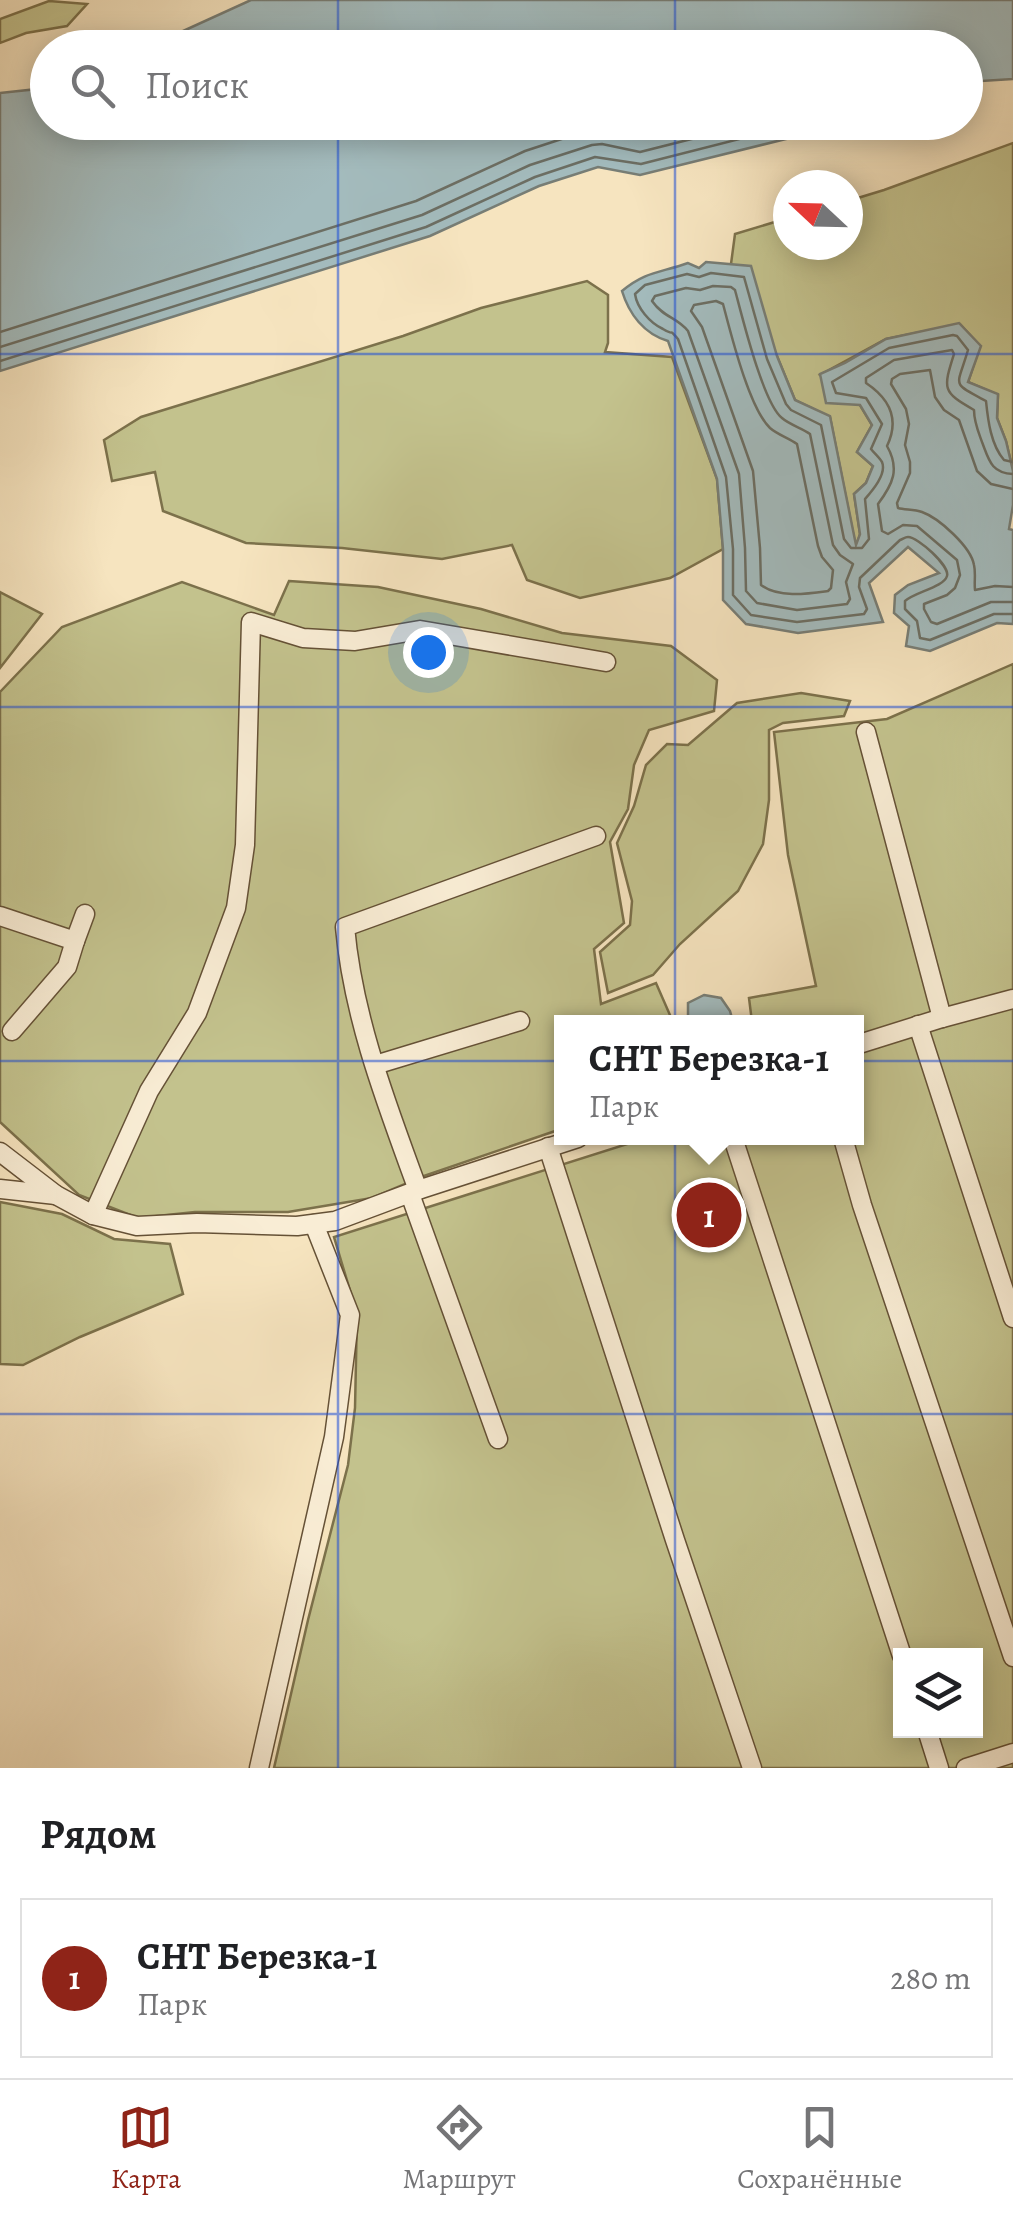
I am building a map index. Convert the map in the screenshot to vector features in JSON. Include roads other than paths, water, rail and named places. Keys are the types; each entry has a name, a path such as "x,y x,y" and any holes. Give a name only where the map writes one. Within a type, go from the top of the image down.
{"street":[{"path":"93,1215 149,1092 196,1013 236,908 244,846 251,622 304,638 354,641 420,630 606,662"},
{"path":"866,732 942,1018"},
{"path":"498,1438 383,1095 356,999 345,927 596,836"},
{"path":"12,1031 68,967 85,914"},
{"path":"0,916 75,941"},
{"path":"864,1042 1013,999"},
{"path":"375,1065 520,1021"},
{"path":"918,1025 1013,1318"},
{"path":"0,1152 56,1195 93,1215 137,1226 297,1226 336,1221 555,1145"},
{"path":"735,1145 899,1648"},
{"path":"845,1145 1013,1657"},
{"path":"548,1147 752,1768"},
{"path":"0,1189 56,1195"},
{"path":"259,1768 334,1437 350,1315 314,1224"},
{"path":"929,1738 939,1768"},
{"path":"966,1768 1013,1753"}],"water":[{"path":"251,0 1013,0 1013,79 983,81 983,30 185,30"},
{"path":"30,90 30,140 782,140 640,175 598,167 539,186 430,236 0,371 0,93"},
{"path":"706,262 751,266 777,356 795,400 830,416 856,545 860,534 854,494 866,483 873,466 857,452 872,425 860,405 826,403 820,374 886,339 959,323 981,346 968,382 998,394 997,418 1013,471 1009,529 1013,530 1013,624 997,623 930,651 906,646 909,626 894,613 895,595 908,585 939,573 908,547 869,583 883,622 798,633 746,624 723,600 717,479 668,341 639,322 622,291 654,273 688,263 699,268"},
{"path":"704,995 721,998 731,1015 688,1015 688,1003"}],"place":[{"name":"СНТ Березка-1","path":"709,1215"}]}
